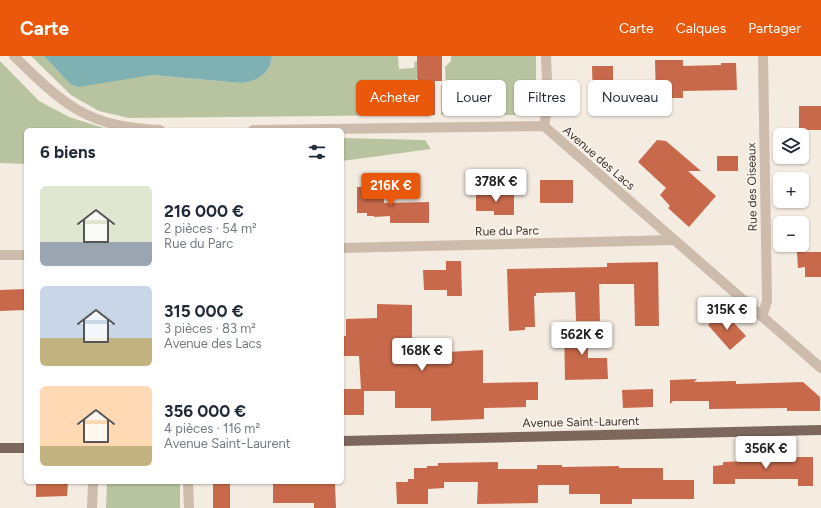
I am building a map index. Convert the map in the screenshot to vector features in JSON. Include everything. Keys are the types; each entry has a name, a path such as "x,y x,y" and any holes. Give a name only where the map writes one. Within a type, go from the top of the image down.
{"main road":[{"name":"Avenue Saint-Laurent","path":"344,441 821,430"},
{"path":"0,448 24,448"}],"street":[{"path":"14,56 52,93 72,108 94,118 129,128"},
{"path":"544,126 548,104 546,56"},
{"name":"Rue des Oiseaux","path":"762,317 767,301 763,56"},
{"name":"Avenue des Lacs","path":"344,129 544,126 821,368"},
{"name":"Rue du Parc","path":"344,248 673,240"},
{"path":"0,255 24,255"},
{"path":"92,508 93,484"},
{"path":"188,484 189,508"}],"green space":[{"path":"31,56 44,56 70,84 152,75 241,83 262,76 269,68 272,56 398,56 399,69 414,68 415,61 420,62 420,79 356,80 356,116 129,118 99,111 71,95"},
{"path":"451,56 536,56 536,80 514,80 514,115 506,115 506,80 446,80 445,67 451,61"},
{"path":"0,61 39,101 69,117 104,128 24,128 24,164 0,163"},
{"path":"442,85 442,115 441,115"},
{"path":"344,138 425,140 431,149 344,161"},
{"path":"107,484 180,484 180,508 106,508"}],"water":[{"path":"44,56 272,56 269,68 262,76 241,83 152,75 78,87 70,84"}],"building":[{"path":"417,56 442,56 442,81 435,81 435,115 434,80 417,80"},
{"path":"655,60 683,60 683,66 736,63 737,90 683,91 683,98 672,98 672,80 656,80"},
{"path":"592,66 613,66 613,80 592,80"},
{"path":"799,106 821,106 821,130 799,128"},
{"path":"657,140 666,141 701,171 688,171 716,196 689,227 668,208 670,206 660,195 666,188 638,162"},
{"path":"717,156 738,156 738,171 717,171"},
{"path":"540,180 573,180 573,203 540,203"},
{"path":"357,187 384,187 384,203 429,202 429,223 390,223 390,216 374,217 367,216 367,213 357,213"},
{"path":"514,193 514,215 494,215 494,211 476,211 476,194"},
{"path":"797,252 821,252 821,277 805,277 805,267 798,268"},
{"path":"446,261 461,261 462,296 447,296 447,290 424,290 423,270 446,270"},
{"path":"658,262 659,326 635,326 634,284 599,284 600,321 576,321 575,292 536,293 536,296 534,296 535,327 525,327 525,330 509,331 507,269 607,267 607,263"},
{"path":"24,289 24,310 0,311 0,290"},
{"path":"377,304 412,305 412,354 483,350 483,383 538,382 538,400 526,400 526,407 484,408 484,419 431,421 431,408 395,408 395,391 364,391 364,415 344,415 344,389 361,389 359,356 344,356 346,319 377,318"},
{"path":"723,311 746,336 730,350 708,325"},
{"path":"588,325 588,358 607,358 608,379 565,380 564,326"},
{"path":"697,379 694,382 736,381 736,384 803,382 820,397 820,411 787,411 787,408 709,409 709,401 673,401 670,404 670,380"},
{"path":"653,389 653,407 623,408 622,390"},
{"path":"771,457 813,457 813,486 798,486 798,479 735,479 735,484 713,484 713,466 723,465 723,462 771,460"},
{"path":"498,462 498,469 537,469 537,465 562,465 562,467 619,466 619,468 663,468 663,480 694,480 694,499 632,499 632,504 600,504 600,494 569,494 569,485 538,485 538,503 477,504 478,482 444,482 444,488 428,489 428,504 397,504 396,482 408,482 408,479 414,479 414,468 438,466 438,463"},
{"path":"36,484 68,484 67,496 36,497"},
{"path":"213,484 230,484 230,508 213,508"},
{"path":"273,484 335,484 336,508 314,508 314,503 273,503"}]}
